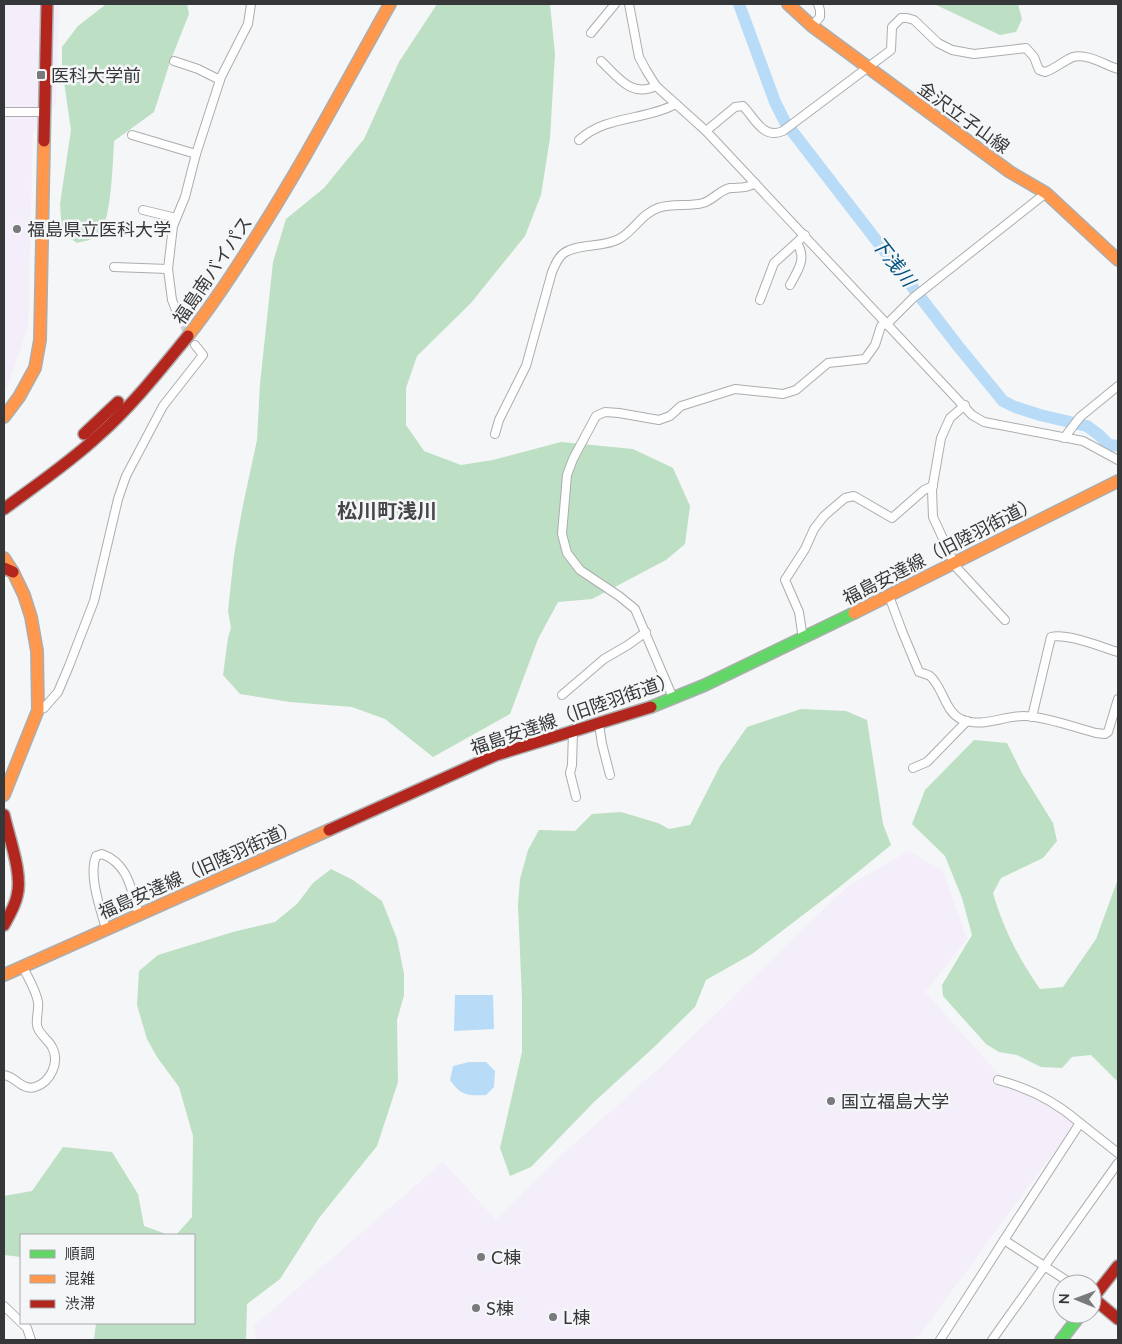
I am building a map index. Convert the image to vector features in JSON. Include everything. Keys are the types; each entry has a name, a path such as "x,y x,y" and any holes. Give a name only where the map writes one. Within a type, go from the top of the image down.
{"main road":[{"path":"4,417 19,397 35,368 40,340 47,4"},
{"name":"福島南バイパス","path":"4,497 72,445 113,408 185,328 221,278 306,138 380,4"},
{"name":"福島南バイパス","path":"4,509 75,455 109,426 139,395 197,326 270,215 390,4"},
{"path":"355,66 396,4"},
{"name":"金沢立子山線","path":"788,4 812,26 1010,172 1046,193 1118,260"},
{"name":"福島安達線（旧陸羽街道）","path":"4,974 496,756 640,711 705,685 803,639 1118,480"},
{"path":"4,558 8,570 24,595 31,617 37,651 38,710 4,795"},
{"path":"4,815 19,888 17,899 4,925"},
{"path":"1102,1286 1118,1266"},
{"path":"1102,1306 1118,1319"},
{"path":"1061,1340 1073,1324"}],"street":[{"path":"178,315 172,300 168,269 173,226 185,197 196,154 220,80 248,24 251,4"},
{"path":"591,33 615,4"},
{"path":"629,4 639,57 656,86 706,131 972,414 984,422 1083,441 1118,460"},
{"path":"812,26 820,17 818,4"},
{"path":"706,131 735,106 743,106 752,119 762,128 775,132 783,131 891,50 892,27 901,18 914,20 938,43 952,50 974,54 1026,48 1034,56 1039,70 1045,72 1072,57 1088,57 1118,69"},
{"path":"174,61 198,69 220,80"},
{"path":"601,61 626,85 633,89 641,90 656,86"},
{"path":"579,140 587,132 598,126 658,112 676,104"},
{"path":"4,112 44,112"},
{"path":"132,135 196,154"},
{"path":"495,434 499,420 526,366 552,272 563,253 574,248 610,243 621,238 646,214 657,208 703,203 729,188 749,187 755,183"},
{"path":"673,698 635,610 619,596 580,570 567,554 562,534 567,475 573,459 596,416 605,412 658,420 670,416 681,406 735,389 783,394 796,390 828,363 865,359 875,345 881,326 888,323 920,292 1046,193"},
{"path":"143,210 176,218"},
{"path":"760,300 778,257 797,244 805,235"},
{"path":"790,285 802,258 802,250 797,244"},
{"path":"114,267 168,269"},
{"path":"38,710 44,708 58,692 94,601 118,499 126,476 162,406 203,355 196,345"},
{"path":"1064,438 1080,417 1118,386"},
{"path":"964,405 950,418 941,438 931,509 956,567 1005,620"},
{"path":"803,639 799,612 785,580 805,549 814,529 824,516 845,498 854,496 892,518 924,490 933,486"},
{"path":"889,596 919,672 929,676 959,719 988,722 1032,716 1096,734 1105,734 1108,732 1118,699"},
{"path":"562,695 604,659 646,632"},
{"path":"1032,716 1051,637 1071,638 1118,652"},
{"path":"913,768 927,762 967,721"},
{"path":"599,724 610,775"},
{"path":"573,731 573,756 570,773 576,797"},
{"path":"106,929 94,879 94,861 96,856 102,854 120,864 126,875 139,915"},
{"path":"4,1076 10,1076 24,1087 32,1088 45,1082 54,1066 54,1053 51,1046 36,1025 38,1001 23,967"},
{"path":"998,1080 1017,1085 1041,1095 1067,1111 1118,1154"},
{"path":"940,1340 1080,1123"},
{"path":"992,1340 1118,1163"},
{"path":"1004,1240 1057,1274"},
{"path":"4,1306 20,1321"},
{"path":"23,1324 27,1328 31,1340"}],"shaded area":[{"name":"福島県立医科大学","path":"4,4 59,4 56,104 33,132 28,327 4,396"},
{"name":"国立福島大学","path":"909,851 943,871 967,939 925,992 1003,1079 1075,1123 916,1340 257,1340 254,1326 443,1162 496,1220 564,1153 666,1062 848,886"}],"green space":[{"path":"187,4 189,14 170,62 154,112 114,141 111,191 103,229 97,237 77,243 62,233 60,204 71,130 62,68 62,47 78,26 105,5"},
{"path":"437,4 550,4 555,54 550,138 541,195 525,236 471,303 417,356 406,388 406,425 424,451 461,465 493,460 561,442 633,449 673,468 690,506 685,544 666,560 592,599 558,602 538,639 510,714 433,757 385,719 352,707 290,702 240,694 223,675 231,628 228,611 234,555 257,440 260,384 273,262 286,219 324,188 364,139 399,62"},
{"path":"934,4 1018,4 1022,19 1016,32 1000,35"},
{"path":"801,709 846,711 867,720 883,824 891,845 752,954 706,980 695,1007 594,1102 531,1167 510,1176 500,1148 522,1052 518,905 520,879 528,850 539,830 575,831 592,814 621,812 658,823 669,829 690,825 720,766 747,727"},
{"path":"974,740 1007,743 1022,773 1053,823 1057,841 1043,858 1001,878 993,893 1012,943 1040,989 1063,987 1096,939 1118,879 1118,1082 1091,1055 1072,1057 1062,1068 1041,1067 1017,1055 999,1052 986,1044 943,996 942,985 972,935 962,898 945,856 912,824 925,790"},
{"path":"331,869 353,880 382,901 397,939 404,974 404,995 397,1020 398,1082 377,1146 319,1218 280,1279 247,1304 246,1340 94,1340 96,1324 195,1324 195,1234 177,1234 192,1217 193,1136 179,1087 157,1057 147,1039 137,1005 139,971 158,955 233,932 275,922 297,904 313,883"},
{"path":"63,1147 112,1152 138,1194 144,1226 166,1234 20,1234 20,1257 4,1255 4,1196 32,1191"}],"water":[{"path":"455,995 493,995 494,1029 454,1031"},
{"path":"469,1062 486,1062 495,1071 494,1087 486,1095 465,1094 450,1080 453,1066"}],"waterway":[{"name":"下浅川","path":"739,4 775,102 785,122 958,346 1003,401 1040,415 1087,426 1109,445 1118,446"}],"tunnel":[{"path":"178,315 189,335"}],"traffic: fast":[{"path":"651,707 705,685 854,613"},
{"path":"1061,1340 1073,1324"}],"traffic: slow":[{"path":"188,336 227,282 268,218 390,4"},
{"path":"788,4 812,26 1010,172 1046,193 1118,260"},
{"path":"4,417 19,397 35,368 40,340 44,141"},
{"path":"854,613 1118,481"},
{"path":"4,558 24,595 31,617 37,651 38,710 4,795"},
{"path":"4,975 329,830"}],"traffic: jam":[{"path":"44,141 47,4"},
{"path":"4,509 87,446 145,388 188,336"},
{"path":"84,434 118,402"},
{"path":"4,568 13,572"},
{"path":"329,830 496,755 651,707"},
{"path":"4,815 15,856 18,877 15,903 4,925"},
{"path":"1102,1286 1118,1266"},
{"path":"1102,1306 1118,1319"}],"place":[{"name":"医科大学前","path":"41,75"},
{"name":"福島県立医科大学","path":"17,229"},
{"name":"国立福島大学","path":"831,1101"},
{"name":"C棟","path":"481,1257"},
{"name":"S棟","path":"476,1308"},
{"name":"L棟","path":"553,1317"}],"district":[{"name":"松川町浅川","path":"387,510"}]}
